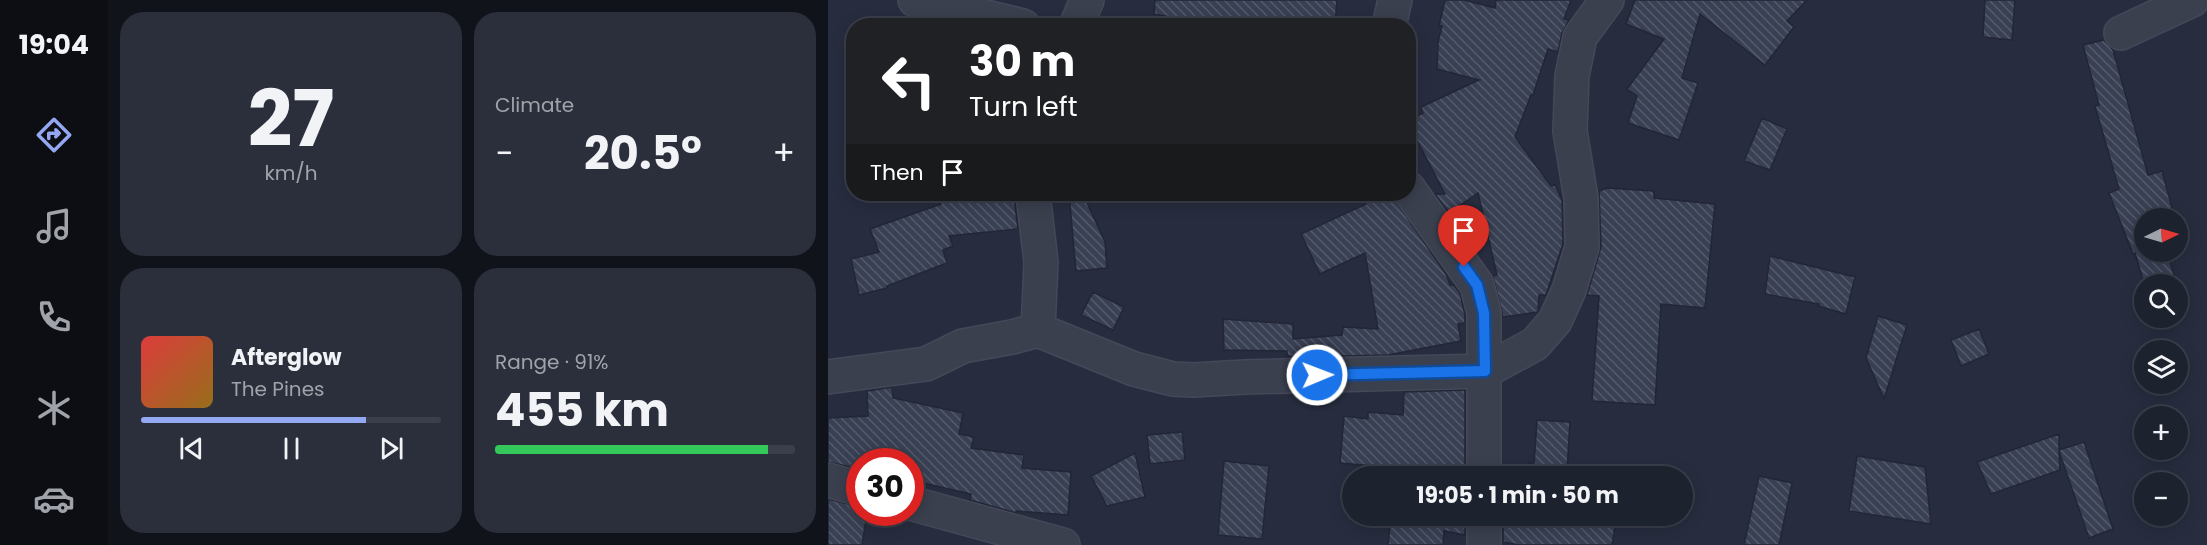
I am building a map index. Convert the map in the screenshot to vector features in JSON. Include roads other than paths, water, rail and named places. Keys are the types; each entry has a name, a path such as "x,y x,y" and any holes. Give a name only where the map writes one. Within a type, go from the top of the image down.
{"street":[{"path":"915,0 990,18"},
{"path":"1079,18 1087,0"},
{"path":"1391,18 1395,0"},
{"path":"828,377 927,364 963,346 1012,338 1038,330 1134,369 1173,379 1485,371 1535,344 1555,321 1569,290 1582,247 1581,198 1570,131 1572,76 1580,37 1607,0"},
{"path":"2121,33 2192,0"},
{"path":"1416,199 1477,285 1484,313 1484,466"},
{"path":"1035,201 1041,262 1038,330"},
{"path":"828,480 846,485"},
{"path":"924,507 1064,545"},
{"path":"1484,526 1484,545"}]}
